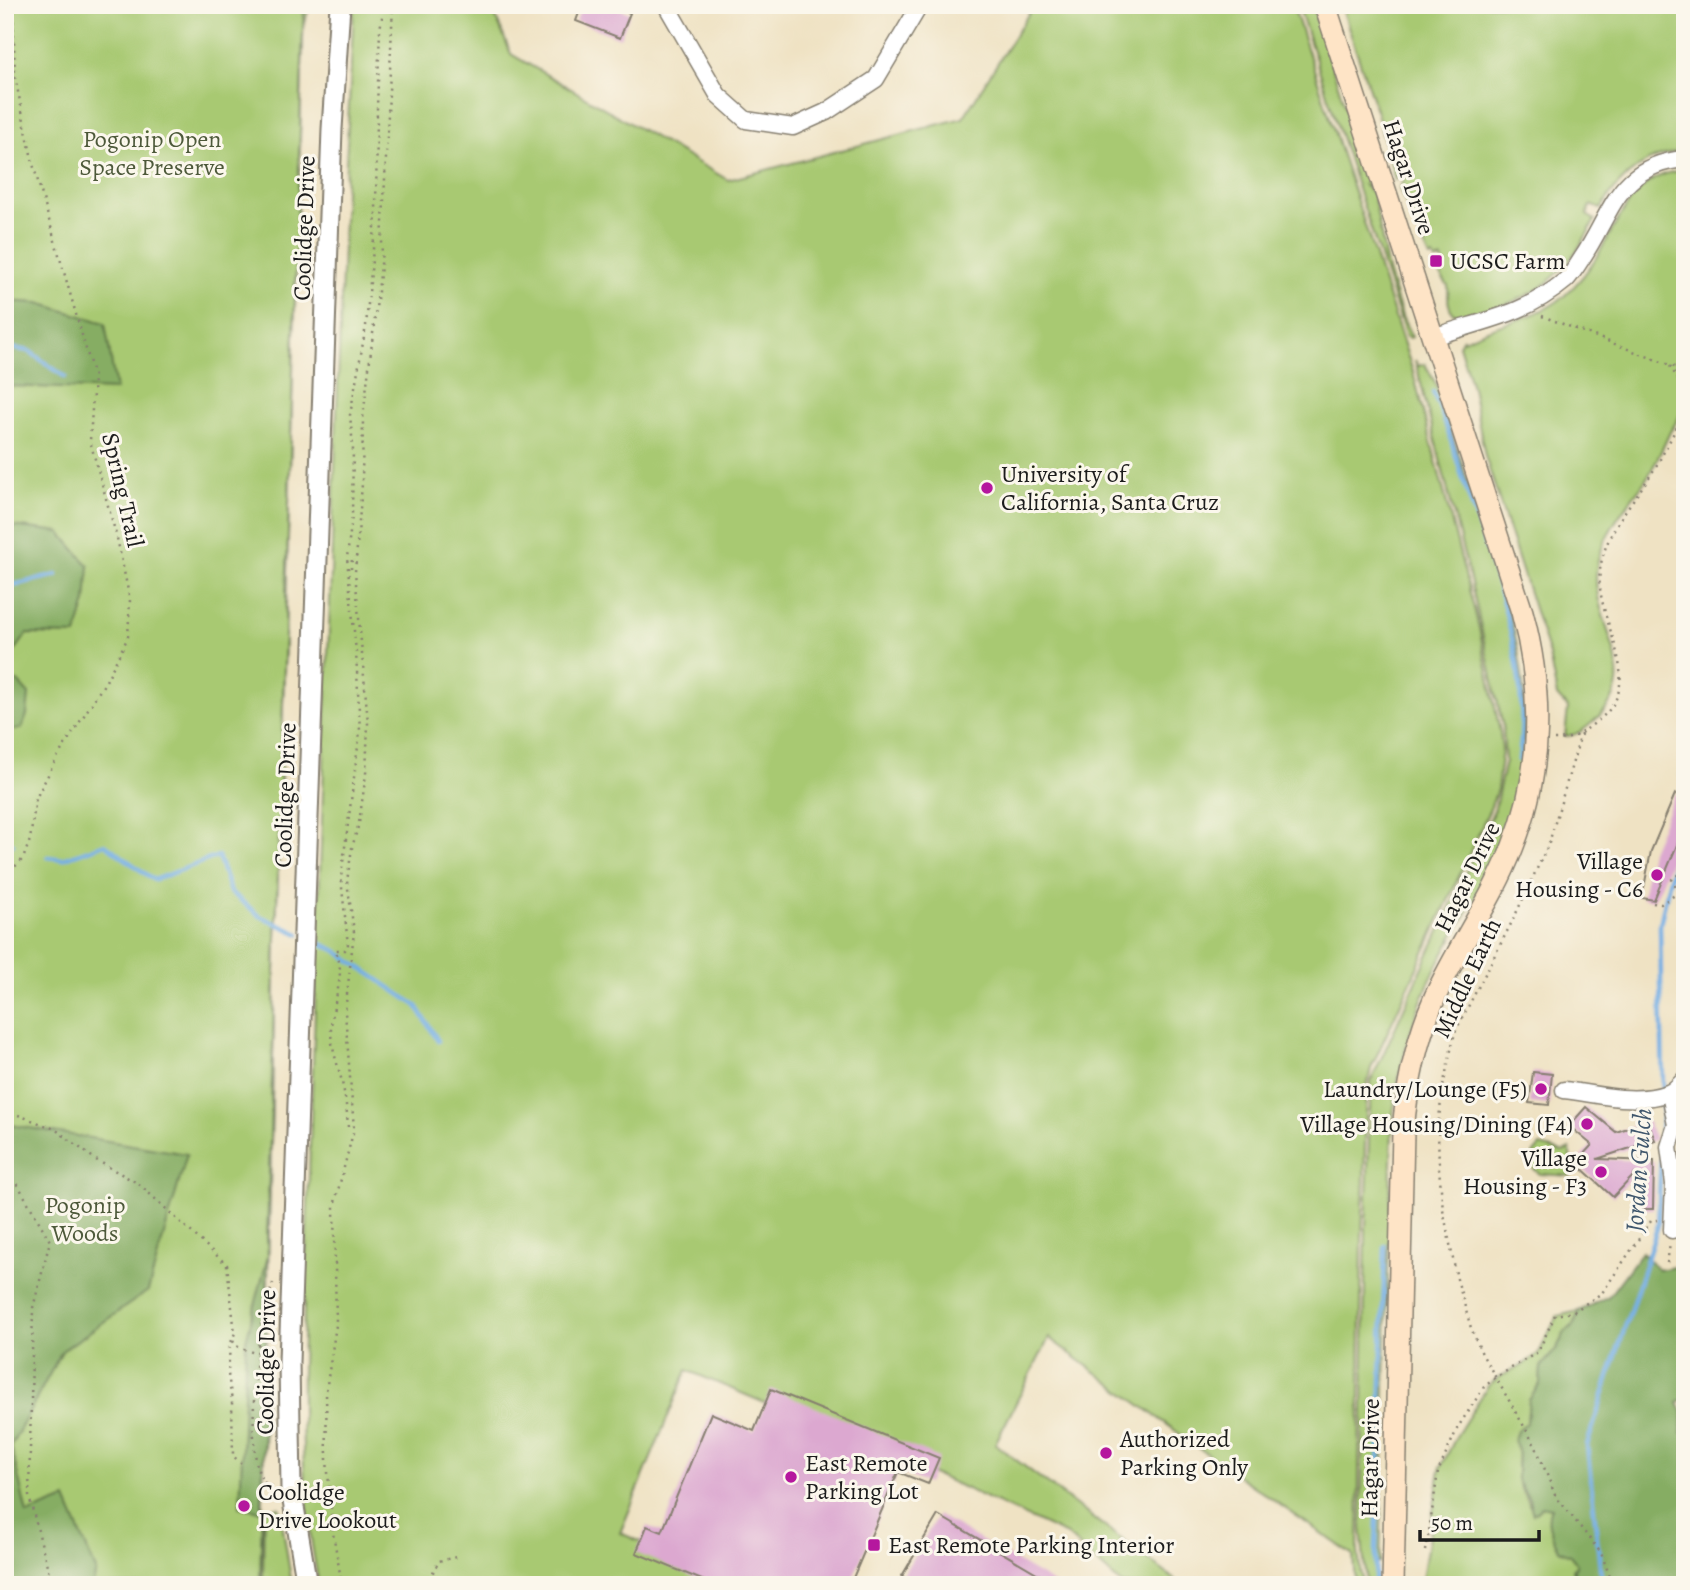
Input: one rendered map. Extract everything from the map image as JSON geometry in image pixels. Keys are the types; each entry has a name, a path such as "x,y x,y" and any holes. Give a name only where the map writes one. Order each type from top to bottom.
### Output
{"main road":[{"name":"Hagar Drive","path":"1325,5 1528,633 1535,674 1537,727 1531,783 1513,848 1435,997 1419,1040 1410,1077 1404,1131 1393,1585"}],"street":[{"name":"Coolidge Drive","path":"307,1585 291,1489 288,1431 289,1349 332,129 340,5"},
{"path":"666,5 718,95 746,120 793,127 826,112 876,79 920,5"},
{"path":"1433,337 1519,311 1548,294 1569,277 1576,267 1616,195 1634,178 1652,167 1685,159"},
{"path":"1564,1090 1620,1100 1670,1093 1685,1079"},
{"path":"1670,1093 1676,1125 1669,1147 1674,1184 1672,1230"}],"path":[{"name":"Spring Trail","path":"5,876 23,859 30,839 36,799 58,756 106,681 128,637 130,600 117,538 90,441 94,377 33,164 15,78 13,5"},
{"path":"348,1127 331,1026 340,964 335,950 345,950 348,945 341,878 359,731 356,652 347,558 352,516 353,446 350,415 366,326 376,216 379,68 384,5"},
{"path":"342,1585 333,1534 327,1460 327,1391 336,1325 334,1206 354,1129 345,1012 354,932 348,881 366,774 368,723 355,572 362,484 363,418 381,266 393,5"},
{"path":"1541,316 1685,371"},
{"path":"1671,366 1685,391"},
{"path":"1566,740 1581,734 1613,706 1622,684 1621,670 1600,595 1601,564 1613,529 1656,467 1685,411"},
{"path":"351,569 352,559 357,556"},
{"name":"Middle Earth","path":"1581,734 1549,843 1455,1032 1442,1091 1438,1129 1443,1209 1457,1279 1471,1328 1495,1378 1536,1447 1555,1495 1601,1553 1613,1585"},
{"path":"1653,903 1661,904 1678,893 1672,879 1685,870"},
{"path":"5,1110 55,1129 96,1160 139,1184 227,1265 235,1333 230,1345 228,1374 232,1402 233,1456 241,1463"},
{"path":"5,1177 18,1185 50,1241 33,1308 29,1496 52,1585"},
{"path":"1426,1551 1438,1472 1458,1427 1484,1387 1538,1352 1555,1315 1573,1312 1602,1293 1651,1221"},
{"path":"276,1275 263,1312 257,1354 255,1456 264,1483 271,1487 291,1489"},
{"path":"233,1341 236,1346 257,1354"},
{"path":"426,1585 439,1561 456,1556"},
{"path":"369,1585 376,1585"}],"green space":[{"name":"Pogonip Open Space Preserve","path":"5,5 310,5 303,28 275,972 261,1585 5,1585"},
{"path":"304,5 275,972 262,1511 240,1507 246,1340 268,1256 267,1238"},
{"name":"University of California, Santa Cruz","path":"354,5 491,5 511,54 728,180 963,118 1034,5 1293,5 1413,372 1479,628 1502,750 1497,789 1491,807 1371,1068 1367,1086 1358,1552 1362,1585 1355,1585 1353,1555 1218,1462 1049,1338 995,1444 1182,1585 1122,1585 1067,1535 947,1480 687,1370 620,1533 744,1585 319,1585 304,1475 302,1365"},
{"path":"1298,5 1312,5 1371,186 1364,185 1373,193 1388,271 1403,319 1412,337 1410,338 1406,337"},
{"path":"1341,5 1685,5 1685,151 1646,162 1617,186 1601,209 1591,205 1587,215 1595,220 1582,243 1569,261 1541,287 1508,304 1462,319 1461,315 1453,313 1449,306 1448,286 1438,272 1439,268 1444,266 1442,259 1435,261 1433,257 1430,258 1399,188 1406,176 1402,173 1395,180 1377,113"},
{"path":"1685,170 1685,404 1651,472 1611,530 1598,561 1596,582 1599,603 1617,664 1617,683 1611,702 1585,728 1574,735 1565,736 1568,708 1557,696 1549,655 1485,456 1472,387 1459,345 1463,338 1465,340 1540,311 1563,297 1588,270 1632,198 1654,179"},
{"path":"5,301 39,303 105,323 116,390 5,386"},
{"path":"1415,360 1418,366 1425,364 1437,386 1509,611 1521,672 1525,732 1518,791 1510,821 1492,866 1427,987 1412,1025 1397,1085 1392,1126 1380,1562 1375,1562 1374,1585 1366,1585 1361,1528 1371,1081 1495,808 1505,761 1503,727 1473,591"},
{"path":"5,525 60,532 89,566 86,602 76,635 27,634 5,665"},
{"path":"5,677 18,682 29,694 27,715 22,728 6,732"},
{"name":"Pogonip Woods","path":"5,1124 187,1154 148,1291 62,1351 11,1446 27,1514 66,1499 96,1570 93,1585 5,1585"},
{"path":"1540,1146 1563,1152 1570,1149 1571,1176 1540,1174 1526,1162"},
{"path":"1642,1252 1658,1270 1685,1265 1685,1397 1678,1403 1683,1412 1682,1433 1685,1433 1685,1585 1568,1585 1576,1576 1573,1570 1577,1564 1570,1555 1559,1550 1552,1535 1548,1519 1551,1508 1542,1506 1533,1514 1529,1499 1517,1480 1518,1450 1514,1440 1517,1431 1527,1423 1529,1400 1540,1384 1541,1367 1557,1348 1565,1332 1574,1325 1579,1311 1609,1296"},
{"path":"1579,1311 1574,1325 1565,1332 1557,1348 1541,1367 1540,1384 1529,1400 1527,1423 1517,1431 1514,1440 1517,1476 1521,1489 1533,1514 1542,1506 1551,1508 1570,1555 1577,1564 1577,1576 1567,1583 1568,1585 1421,1585 1440,1469 1457,1435 1488,1386 1539,1353 1557,1316"},
{"path":"278,1507 292,1585 263,1585 264,1511"}],"building":[{"path":"582,5 611,5 630,13 620,38 576,21"},
{"path":"1675,794 1685,798 1685,826 1654,900 1642,898 1651,851"},
{"name":"Laundry/Lounge (F5)","path":"1533,1072 1552,1074 1549,1105 1529,1103"},
{"path":"1586,1107 1616,1132 1648,1121 1655,1140 1597,1159 1654,1161 1653,1209 1633,1209 1634,1175 1613,1197 1578,1165 1571,1168 1576,1163 1571,1158 1580,1158 1592,1145 1569,1126"},
{"path":"771,1389 939,1458 928,1484 898,1472 850,1585 714,1585 636,1553 647,1526 662,1532 711,1413 754,1431"},
{"path":"938,1515 1057,1585 917,1585 902,1576"}],"waterway":[{"path":"5,347 29,351 65,377"},
{"path":"1433,392 1448,429 1509,625 1520,692 1522,726 1519,760"},
{"path":"5,587 57,575"},
{"name":"Jordan Gulch","path":"1685,768 1681,775 1685,779"},
{"name":"Jordan Gulch","path":"1663,1089 1660,925 1672,868 1685,835"},
{"path":"5,844 13,844"},
{"path":"48,857 63,859 105,844 154,880 218,856 230,892 260,916 299,934"},
{"path":"311,939 335,950 417,1006 438,1041"},
{"name":"Jordan Gulch","path":"1602,1585 1587,1445 1658,1225 1663,1098"},
{"path":"1375,1585 1385,1246"}],"place":[{"name":"UCSC Farm","path":"1436,261"},
{"name":"University of California, Santa Cruz","path":"987,488"},
{"name":"Village Housing - C6","path":"1657,875"},
{"name":"Laundry/Lounge (F5)","path":"1541,1089"},
{"name":"Village Housing/Dining (F4)","path":"1587,1124"},
{"name":"Village Housing - F3","path":"1601,1172"},
{"name":"Authorized Parking Only","path":"1106,1453"},
{"name":"East Remote Parking Lot","path":"791,1477"},
{"name":"Coolidge Drive Lookout","path":"244,1506"},
{"name":"East Remote Parking Interior","path":"874,1545"}]}
